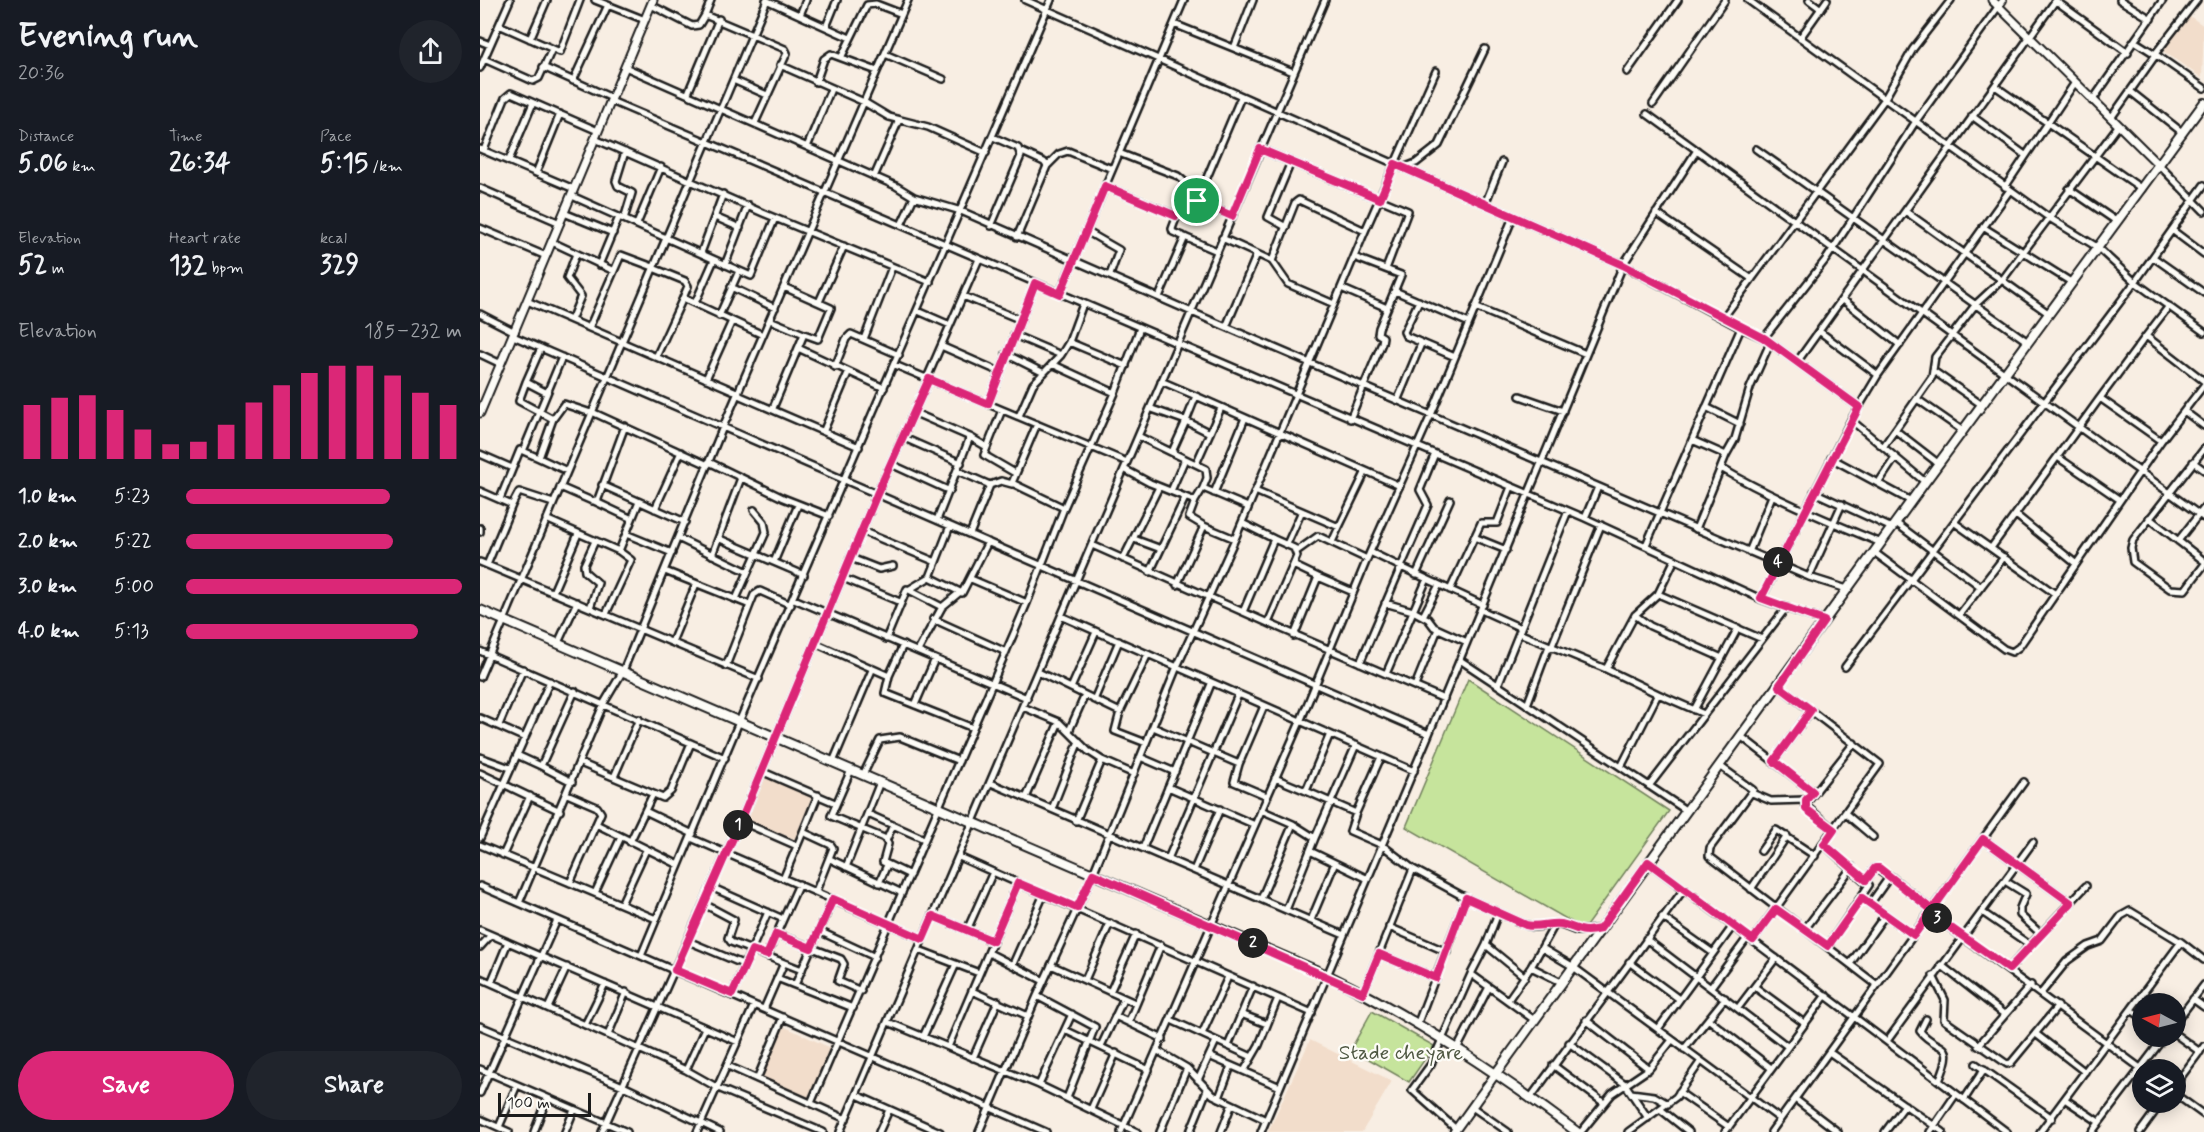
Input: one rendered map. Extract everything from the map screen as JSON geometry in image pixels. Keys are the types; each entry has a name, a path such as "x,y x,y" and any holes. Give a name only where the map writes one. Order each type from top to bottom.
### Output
{"main road":[{"path":"1497,1072 1533,1019 1779,686 2048,313 2160,166 2204,103"},
{"path":"480,610 1327,975 1363,993 1497,1072 1579,1132"}],"street":[{"path":"480,68 510,0"},
{"path":"530,39 547,0"},
{"path":"499,26 561,51 580,0"},
{"path":"595,0 645,20"},
{"path":"480,413 652,3 692,26 699,25 711,0"},
{"path":"480,677 766,0 850,38"},
{"path":"800,15 806,0"},
{"path":"825,27 837,0"},
{"path":"519,903 536,869 604,703 623,671 642,628 723,427 908,0"},
{"path":"1025,0 1623,265 1764,338 1859,407"},
{"path":"641,956 739,722 1052,0"},
{"path":"1060,294 1184,0"},
{"path":"1234,48 1253,0"},
{"path":"840,1132 1127,462 1152,409 1161,381 1325,0"},
{"path":"1627,72 1678,0"},
{"path":"1653,104 1725,0"},
{"path":"1748,0 2048,217 2097,247 2135,282 2204,332"},
{"path":"1809,0 1821,9"},
{"path":"1800,38 1827,0"},
{"path":"1723,318 1884,100 1913,49 1951,0"},
{"path":"1992,0 2001,3 2029,38 2204,212"},
{"path":"1797,362 2056,0 2128,53"},
{"path":"2120,0 2151,19"},
{"path":"2092,101 2136,42 2163,0"},
{"path":"2111,118 2197,0"},
{"path":"1764,338 1820,268 1916,121 2001,3"},
{"path":"842,56 867,5 876,4 902,15"},
{"path":"573,81 608,5"},
{"path":"705,15 785,49 786,56 755,123"},
{"path":"688,93 719,20"},
{"path":"1174,24 1293,72"},
{"path":"480,41 490,45"},
{"path":"2136,42 2204,88"},
{"path":"484,59 530,81 539,78 552,49"},
{"path":"1404,168 1416,163 1439,145 1485,49"},
{"path":"816,82 824,59 831,54 842,56 877,71"},
{"path":"885,54 943,79"},
{"path":"780,65 899,120 928,127 986,153"},
{"path":"625,66 914,197 961,211 991,226 1110,275 1777,564 1847,589"},
{"path":"543,67 707,142 1295,394 1434,456 1585,518 1761,598 1824,621"},
{"path":"980,1132 1028,1016 1093,874 1176,669 1242,523 1278,433 1436,71"},
{"path":"733,80 767,95"},
{"path":"1761,598 1831,458 1878,375 1983,227 2008,188 2025,155 2074,84"},
{"path":"1995,86 2142,189"},
{"path":"807,147 831,89"},
{"path":"2130,91 2183,133"},
{"path":"775,218 751,276 622,218 536,172 482,150 507,95 511,93 560,114 625,152 775,218 930,282"},
{"path":"1197,201 1241,97"},
{"path":"509,160 533,103"},
{"path":"536,172 560,114"},
{"path":"1647,114 1833,246 1952,336 2006,372 2202,516"},
{"path":"1972,116 2025,155"},
{"path":"874,177 899,120"},
{"path":"1883,447 1935,372 1935,357 1976,304 2003,279 2118,126"},
{"path":"993,137 1018,147 1020,151 1044,162 1047,166"},
{"path":"1260,149 1408,211 1386,269"},
{"path":"1756,149 1817,190 2028,342"},
{"path":"1261,1132 1444,699 1623,265 1696,150"},
{"path":"991,226 1021,160 1020,151"},
{"path":"1017,237 1047,166 1059,154 1068,151 1112,169"},
{"path":"599,265 632,193 618,186 616,181 625,152"},
{"path":"1119,153 1178,176 1187,184 1197,201"},
{"path":"1286,227 1268,217 1291,162"},
{"path":"1485,204 1502,162"},
{"path":"637,224 661,167"},
{"path":"1845,667 2135,282 2204,185"},
{"path":"1105,186 1176,216"},
{"path":"480,188 560,223"},
{"path":"2069,189 2116,221"},
{"path":"701,253 723,194"},
{"path":"901,225 914,197"},
{"path":"1272,261 1295,203 1300,200 1365,231"},
{"path":"1217,251 1172,231 1176,216 1189,202 1197,201 1232,216"},
{"path":"726,266 748,206"},
{"path":"1905,211 1966,252 2048,313"},
{"path":"564,213 613,233"},
{"path":"1656,213 1752,279"},
{"path":"715,217 740,228"},
{"path":"1123,1129 1158,1051 1194,961 1212,925 1300,722 1328,649 1417,448 1514,217"},
{"path":"1983,227 2071,282"},
{"path":"481,230 546,256"},
{"path":"2172,230 2204,254"},
{"path":"1086,231 1119,250 1110,275"},
{"path":"1159,297 1185,237"},
{"path":"1222,238 1272,261 1288,284 1334,304"},
{"path":"552,242 614,271"},
{"path":"819,302 844,246"},
{"path":"571,320 581,296 567,278 576,254"},
{"path":"1226,327 1257,254"},
{"path":"589,328 623,255 653,267 685,281 688,286 656,357"},
{"path":"2153,256 2204,293"},
{"path":"1350,419 1382,343 1383,337 1378,334 1401,275 1354,257"},
{"path":"602,1132 727,852 877,494 915,413 979,259"},
{"path":"696,303 714,260"},
{"path":"864,339 892,267"},
{"path":"719,316 740,272"},
{"path":"988,404 1035,283"},
{"path":"731,287 775,308"},
{"path":"770,320 814,340 819,338 831,310 829,306 784,287"},
{"path":"1341,288 1387,309"},
{"path":"1395,291 1469,323"},
{"path":"963,296 1021,320"},
{"path":"683,297 763,336"},
{"path":"1842,299 1900,345"},
{"path":"527,301 859,447"},
{"path":"1419,301 1404,332 1406,336 1455,357"},
{"path":"1018,416 1033,384 1061,355 1069,342 1083,304"},
{"path":"1991,548 2169,306"},
{"path":"1475,307 1586,354"},
{"path":"918,311 950,325"},
{"path":"480,314 541,348 1429,734"},
{"path":"706,379 732,321"},
{"path":"811,1103 1027,603 1064,508 1115,393 1140,328"},
{"path":"1646,545 1741,328"},
{"path":"1819,332 1878,375"},
{"path":"773,408 804,334"},
{"path":"836,367 849,335 864,339 899,355"},
{"path":"1014,335 1061,355"},
{"path":"1874,552 2004,649 2012,652 2019,648 2054,593 2204,383 2146,336"},
{"path":"1069,342 1126,366"},
{"path":"1696,529 1740,424 1750,388 1770,343"},
{"path":"1398,399 1421,344"},
{"path":"941,346 1000,372"},
{"path":"541,348 519,401 553,419"},
{"path":"798,348 884,388"},
{"path":"480,354 501,364"},
{"path":"1006,354 1044,373"},
{"path":"523,451 562,357"},
{"path":"1052,364 1115,393"},
{"path":"895,365 1127,462"},
{"path":"1935,372 1982,405"},
{"path":"824,430 848,373"},
{"path":"1161,381 1400,486"},
{"path":"526,382 547,393"},
{"path":"1172,452 1196,396"},
{"path":"1520,396 1563,411"},
{"path":"2100,398 2162,441"},
{"path":"1917,399 1963,431"},
{"path":"538,458 553,419 564,404 592,412 798,505 830,516"},
{"path":"1706,407 1740,424"},
{"path":"1196,464 1221,408"},
{"path":"1152,409 1186,421 1210,433"},
{"path":"1002,410 985,457 1015,473"},
{"path":"2184,411 2204,426"},
{"path":"915,413 987,447"},
{"path":"1214,493 1245,418"},
{"path":"1851,420 1925,482"},
{"path":"1012,484 1037,424"},
{"path":"592,501 598,499 625,426"},
{"path":"1895,430 1939,464"},
{"path":"937,520 970,437"},
{"path":"1140,437 1206,469 1208,473 1203,488 1189,517 1235,539"},
{"path":"902,438 961,463"},
{"path":"1692,440 1726,455"},
{"path":"2149,518 2204,563 2185,590 2180,592 2170,589 2133,562 2131,548 2133,540 2149,518 2204,449"},
{"path":"500,499 520,450 567,471"},
{"path":"655,509 681,452"},
{"path":"480,454 512,468"},
{"path":"1360,663 1428,505 1420,490 1434,456"},
{"path":"1831,458 1911,501"},
{"path":"1879,482 1895,458"},
{"path":"2059,458 2120,500"},
{"path":"1171,491 1185,459"},
{"path":"2193,462 2204,470"},
{"path":"891,464 950,491"},
{"path":"1721,468 1804,512 1881,543"},
{"path":"1124,469 1159,487 1195,501"},
{"path":"957,471 990,485 1001,481 1012,484 1064,508"},
{"path":"1332,542 1366,471"},
{"path":"712,555 720,539 741,478"},
{"path":"602,485 685,522"},
{"path":"970,534 990,485"},
{"path":"560,487 632,519"},
{"path":"1123,559 1159,487"},
{"path":"1450,590 1482,522 1497,524 1511,487"},
{"path":"1585,518 1598,487"},
{"path":"1203,488 1248,507"},
{"path":"480,491 512,505"},
{"path":"1255,491 1339,527"},
{"path":"487,565 519,492 553,503"},
{"path":"1814,492 1894,526 1933,551 1981,587"},
{"path":"1749,552 1772,496"},
{"path":"1150,572 1185,498"},
{"path":"1416,575 1450,500"},
{"path":"619,551 639,502"},
{"path":"1809,577 1842,504"},
{"path":"774,562 798,505"},
{"path":"2178,541 2202,516 2204,508"},
{"path":"736,599 766,528 754,510"},
{"path":"1498,686 1568,511"},
{"path":"1287,544 1302,512"},
{"path":"2016,515 2076,562"},
{"path":"546,519 619,551 631,560 606,614"},
{"path":"1242,523 1297,551"},
{"path":"1955,523 1975,540 1991,548 2054,593"},
{"path":"1527,705 1601,525"},
{"path":"886,639 906,590 930,577 950,526"},
{"path":"1177,585 1204,526"},
{"path":"862,531 936,562"},
{"path":"553,592 578,534"},
{"path":"626,534 672,553"},
{"path":"1268,623 1297,551 1318,536 1366,560"},
{"path":"1474,537 1506,550"},
{"path":"678,538 748,572"},
{"path":"720,539 804,574"},
{"path":"1134,539 1161,549"},
{"path":"1243,612 1274,539"},
{"path":"590,608 598,583 585,572 584,565 595,541"},
{"path":"918,651 933,619 942,607 963,592 988,542"},
{"path":"1092,545 1177,585 1444,699"},
{"path":"1370,552 1450,590 1550,647 1704,714"},
{"path":"1959,615 2004,557"},
{"path":"851,558 879,568 893,566"},
{"path":"1605,669 1635,615 1659,594 1675,559"},
{"path":"480,562 759,679"},
{"path":"1293,565 1353,592"},
{"path":"664,571 750,605"},
{"path":"930,577 959,593"},
{"path":"1294,636 1318,577"},
{"path":"843,578 900,602"},
{"path":"970,579 1027,603"},
{"path":"1386,674 1427,579"},
{"path":"672,642 696,584"},
{"path":"1423,616 1439,585"},
{"path":"910,589 942,607"},
{"path":"726,666 754,595 760,591 791,605"},
{"path":"1659,594 1762,639"},
{"path":"794,598 1027,698"},
{"path":"558,643 577,602"},
{"path":"1385,603 1413,611 1438,629 1467,642"},
{"path":"1649,786 1786,608"},
{"path":"1635,615 1650,626 1722,658"},
{"path":"1061,616 1148,654 1176,669 1413,771"},
{"path":"933,619 1006,652"},
{"path":"1694,710 1738,628"},
{"path":"1415,686 1438,629"},
{"path":"1071,688 1096,632"},
{"path":"1094,700 1119,641"},
{"path":"815,643 889,676"},
{"path":"903,645 889,676 885,693 973,728"},
{"path":"480,651 604,703 725,758"},
{"path":"1146,743 1115,731 1120,712 1148,654"},
{"path":"915,705 935,659"},
{"path":"1460,660 1687,811"},
{"path":"499,725 523,669"},
{"path":"832,762 872,670"},
{"path":"1038,672 1120,712"},
{"path":"480,838 550,681"},
{"path":"1143,848 1211,684"},
{"path":"1711,987 1776,909 1880,765 1779,686"},
{"path":"541,766 575,691"},
{"path":"1621,767 1658,694"},
{"path":"1069,731 1085,695"},
{"path":"1168,859 1238,695"},
{"path":"1264,705 1239,764 1234,782 1267,796"},
{"path":"1023,706 1059,722 1102,760 1134,774"},
{"path":"1774,761 1811,710"},
{"path":"480,718 525,738"},
{"path":"614,777 639,719"},
{"path":"1026,798 1059,722"},
{"path":"1152,727 1239,764"},
{"path":"1306,791 1330,734"},
{"path":"1742,736 1813,792"},
{"path":"863,775 880,740 890,737 900,737 959,761"},
{"path":"1052,809 1079,741"},
{"path":"1834,830 1806,809 1806,800 1854,743"},
{"path":"580,763 653,794 667,796 691,744"},
{"path":"1286,910 1356,745"},
{"path":"517,755 572,782"},
{"path":"480,757 510,768"},
{"path":"1140,757 1174,772"},
{"path":"1381,757 1350,831 1382,845 1413,869 1498,914 1535,927 1555,924 1577,931 1600,929"},
{"path":"1076,821 1102,760"},
{"path":"1720,766 1751,788 1752,793 1771,801 1806,800"},
{"path":"851,770 831,816 886,841"},
{"path":"761,771 835,803"},
{"path":"480,773 560,811"},
{"path":"1275,778 1356,813"},
{"path":"846,867 880,782"},
{"path":"1775,1131 1780,1119 2024,782"},
{"path":"991,783 1344,934"},
{"path":"1168,787 1255,825"},
{"path":"1752,793 1708,852 1709,856 1877,985"},
{"path":"567,794 600,809 596,824 570,883"},
{"path":"630,842 653,794"},
{"path":"784,877 818,795"},
{"path":"503,855 530,796"},
{"path":"1194,870 1220,809"},
{"path":"1262,810 1293,824 1315,838"},
{"path":"645,811 692,836 923,939"},
{"path":"868,814 924,839"},
{"path":"1846,814 1873,837"},
{"path":"740,821 797,846"},
{"path":"596,824 679,865"},
{"path":"1261,899 1293,824"},
{"path":"892,825 886,841 888,848 883,858 887,865 910,875"},
{"path":"1761,851 1776,830 1815,856"},
{"path":"803,832 831,845 830,859 816,891"},
{"path":"1751,889 1787,836"},
{"path":"595,893 621,837"},
{"path":"1983,839 2071,903"},
{"path":"1887,1041 2032,842"},
{"path":"1824,844 1852,867 1869,885 1828,946"},
{"path":"480,845 656,919"},
{"path":"621,904 646,850"},
{"path":"1310,852 1368,879"},
{"path":"959,857 1312,1012"},
{"path":"830,859 902,893"},
{"path":"1311,921 1335,862"},
{"path":"1648,862 2007,1132"},
{"path":"879,883 887,865"},
{"path":"1805,929 1852,867"},
{"path":"1866,880 1875,868 1888,877 1892,876 1963,937 2042,992 2132,1061"},
{"path":"1363,993 1413,869"},
{"path":"967,930 993,872"},
{"path":"1870,904 1888,877"},
{"path":"2005,881 2026,894 2020,908 2020,915 2041,934"},
{"path":"948,1047 1018,883"},
{"path":"767,955 799,884"},
{"path":"480,886 1046,1132"},
{"path":"2009,969 2086,886"},
{"path":"711,887 783,919"},
{"path":"1531,1097 1684,889"},
{"path":"1013,964 1044,894"},
{"path":"1416,1025 1447,952 1466,898"},
{"path":"1862,898 1914,935"},
{"path":"795,985 833,899"},
{"path":"704,904 732,918 734,922 729,941 802,970"},
{"path":"2042,992 2067,961 2088,946 2102,941 2110,934 2121,916 2130,911 2181,942 2204,960"},
{"path":"732,994 768,912"},
{"path":"1982,912 2030,945"},
{"path":"1497,1072 1455,1130 1412,1090 1431,1064 1498,914"},
{"path":"1851,964 1885,915"},
{"path":"933,916 993,941"},
{"path":"1662,917 1713,953"},
{"path":"480,1093 503,1035 557,920"},
{"path":"1085,980 1110,923"},
{"path":"1508,1000 1531,967 1555,924"},
{"path":"1658,1029 1733,926"},
{"path":"1389,927 1447,952"},
{"path":"480,930 738,1042"},
{"path":"819,931 875,957"},
{"path":"776,934 843,960 838,981 861,991"},
{"path":"1110,992 1136,934"},
{"path":"480,947 491,935"},
{"path":"1646,939 1787,1046"},
{"path":"688,941 745,965"},
{"path":"491,983 508,942"},
{"path":"2144,993 2181,942"},
{"path":"1130,1021 1161,945"},
{"path":"1486,945 1525,976"},
{"path":"1542,948 1572,966 1780,1119"},
{"path":"919,950 979,974"},
{"path":"989,953 1044,981"},
{"path":"1379,954 1436,978"},
{"path":"1738,1008 1776,958"},
{"path":"1629,962 1679,999"},
{"path":"764,1009 784,963"},
{"path":"923,1036 956,964"},
{"path":"1051,965 1136,1002"},
{"path":"1941,965 2005,1015"},
{"path":"548,1008 567,967"},
{"path":"1531,967 1561,982"},
{"path":"1471,974 1533,1019"},
{"path":"1933,976 1945,1000 1944,1020 1978,1046 2007,1064 2011,1063 2058,1006"},
{"path":"1202,1034 1228,977"},
{"path":"480,978 686,1070 718,1088 823,1132"},
{"path":"777,978 853,1008"},
{"path":"585,1025 605,984"},
{"path":"1978,1046 2031,985"},
{"path":"2186,1008 2204,985"},
{"path":"1228,1046 1253,987"},
{"path":"1458,1049 1489,987"},
{"path":"1755,987 1804,1023"},
{"path":"972,991 1028,1016"},
{"path":"608,1035 626,992"},
{"path":"1679,1092 1727,1129 1826,995"},
{"path":"1037,996 1094,1024 1095,1031 1066,1098"},
{"path":"1101,1046 1124,998"},
{"path":"1244,1071 1278,998"},
{"path":"1684,1049 1725,998"},
{"path":"2193,999 2204,1007"},
{"path":"973,1058 998,1001"},
{"path":"697,1132 754,1005"},
{"path":"2040,1132 2132,1010"},
{"path":"1039,1085 1072,1014"},
{"path":"1241,1014 1267,1024"},
{"path":"1115,1016 1130,1021 1163,1039"},
{"path":"757,1079 783,1017"},
{"path":"1708,1019 1771,1068"},
{"path":"1926,1019 1920,1031 1940,1044 1946,1052 1948,1062 1939,1081"},
{"path":"1171,1020 1252,1057"},
{"path":"1586,1020 1649,1069"},
{"path":"888,1022 1039,1085 1091,1109 1123,1129 1137,1132"},
{"path":"480,1026 623,1086 720,1132"},
{"path":"686,1070 705,1028"},
{"path":"1065,1030 1149,1070"},
{"path":"2036,1034 2085,1072"},
{"path":"1579,1132 1604,1103 1625,1084 1649,1069 1672,1040"},
{"path":"2186,1040 2202,1049 2186,1070"},
{"path":"1198,1080 1216,1041"},
{"path":"1569,1043 1625,1084 1648,1118"},
{"path":"1158,1051 1187,1068 1207,1090 1219,1098 1266,1120"},
{"path":"1828,1052 1943,1132"},
{"path":"1091,1109 1116,1053"},
{"path":"1209,1056 1280,1087"},
{"path":"1628,1132 1668,1104 1701,1060"},
{"path":"1976,1064 2052,1118"},
{"path":"1553,1065 1604,1103"},
{"path":"728,1066 846,1119"},
{"path":"1219,1098 1232,1066"},
{"path":"1160,1132 1187,1068"},
{"path":"480,1069 627,1132"},
{"path":"1964,1100 1984,1069"},
{"path":"2092,1132 2132,1081"},
{"path":"499,1127 517,1085"},
{"path":"1190,1132 1207,1090"},
{"path":"1631,1093 1654,1096 1668,1104"},
{"path":"1930,1132 1956,1094"},
{"path":"857,1095 940,1132"},
{"path":"534,1132 547,1098"},
{"path":"1795,1099 1838,1132"},
{"path":"2066,1100 2099,1122"},
{"path":"2186,1102 2204,1115"},
{"path":"1221,1132 1232,1104"},
{"path":"1885,1132 1905,1105"},
{"path":"1472,1107 1500,1130 1508,1132"},
{"path":"1660,1109 1689,1132"},
{"path":"565,1132 574,1110"},
{"path":"879,1132 889,1110"},
{"path":"2140,1132 2154,1113"},
{"path":"480,1119 509,1132"},
{"path":"1023,1132 1026,1124"},
{"path":"920,1132 923,1125"},
{"path":"1635,1127 1642,1132"}],"shaded area":[{"path":"2188,15 2204,26 2202,78 2163,51"},
{"path":"763,774 813,794 795,839 745,819"},
{"path":"783,1026 833,1049 810,1099 761,1077"},
{"path":"1310,1040 1392,1081 1362,1132 1268,1132"}],"green space":[{"path":"1468,679 1669,811 1584,929 1406,827"},
{"name":"Stade cheyare","path":"1372,1011 1434,1046 1409,1082 1351,1049"}],"route":[{"path":"1260,149 1380,199 1395,164 1623,265 1764,338 1859,407 1761,598 1824,621 1779,686 1811,710 1774,761 1813,792 1806,800 1806,809 1834,830 1824,844 1866,880 1875,868 1879,868 1888,877 1892,876 1932,910 1983,839 2071,903 2009,969 1930,913 1914,935 1862,898 1828,946 1776,909 1753,940 1648,862 1600,929 1574,930 1559,924 1546,927 1526,925 1466,898 1436,978 1379,954 1363,993 1327,975 1093,874 1077,908 1018,883 993,941 933,916 923,939 833,899 811,948 776,934 767,955 752,950 732,994 675,970 745,811 877,494 929,379 988,404 1035,283 1060,294 1105,186 1176,216 1189,202 1197,201 1232,216 1260,149"}]}
